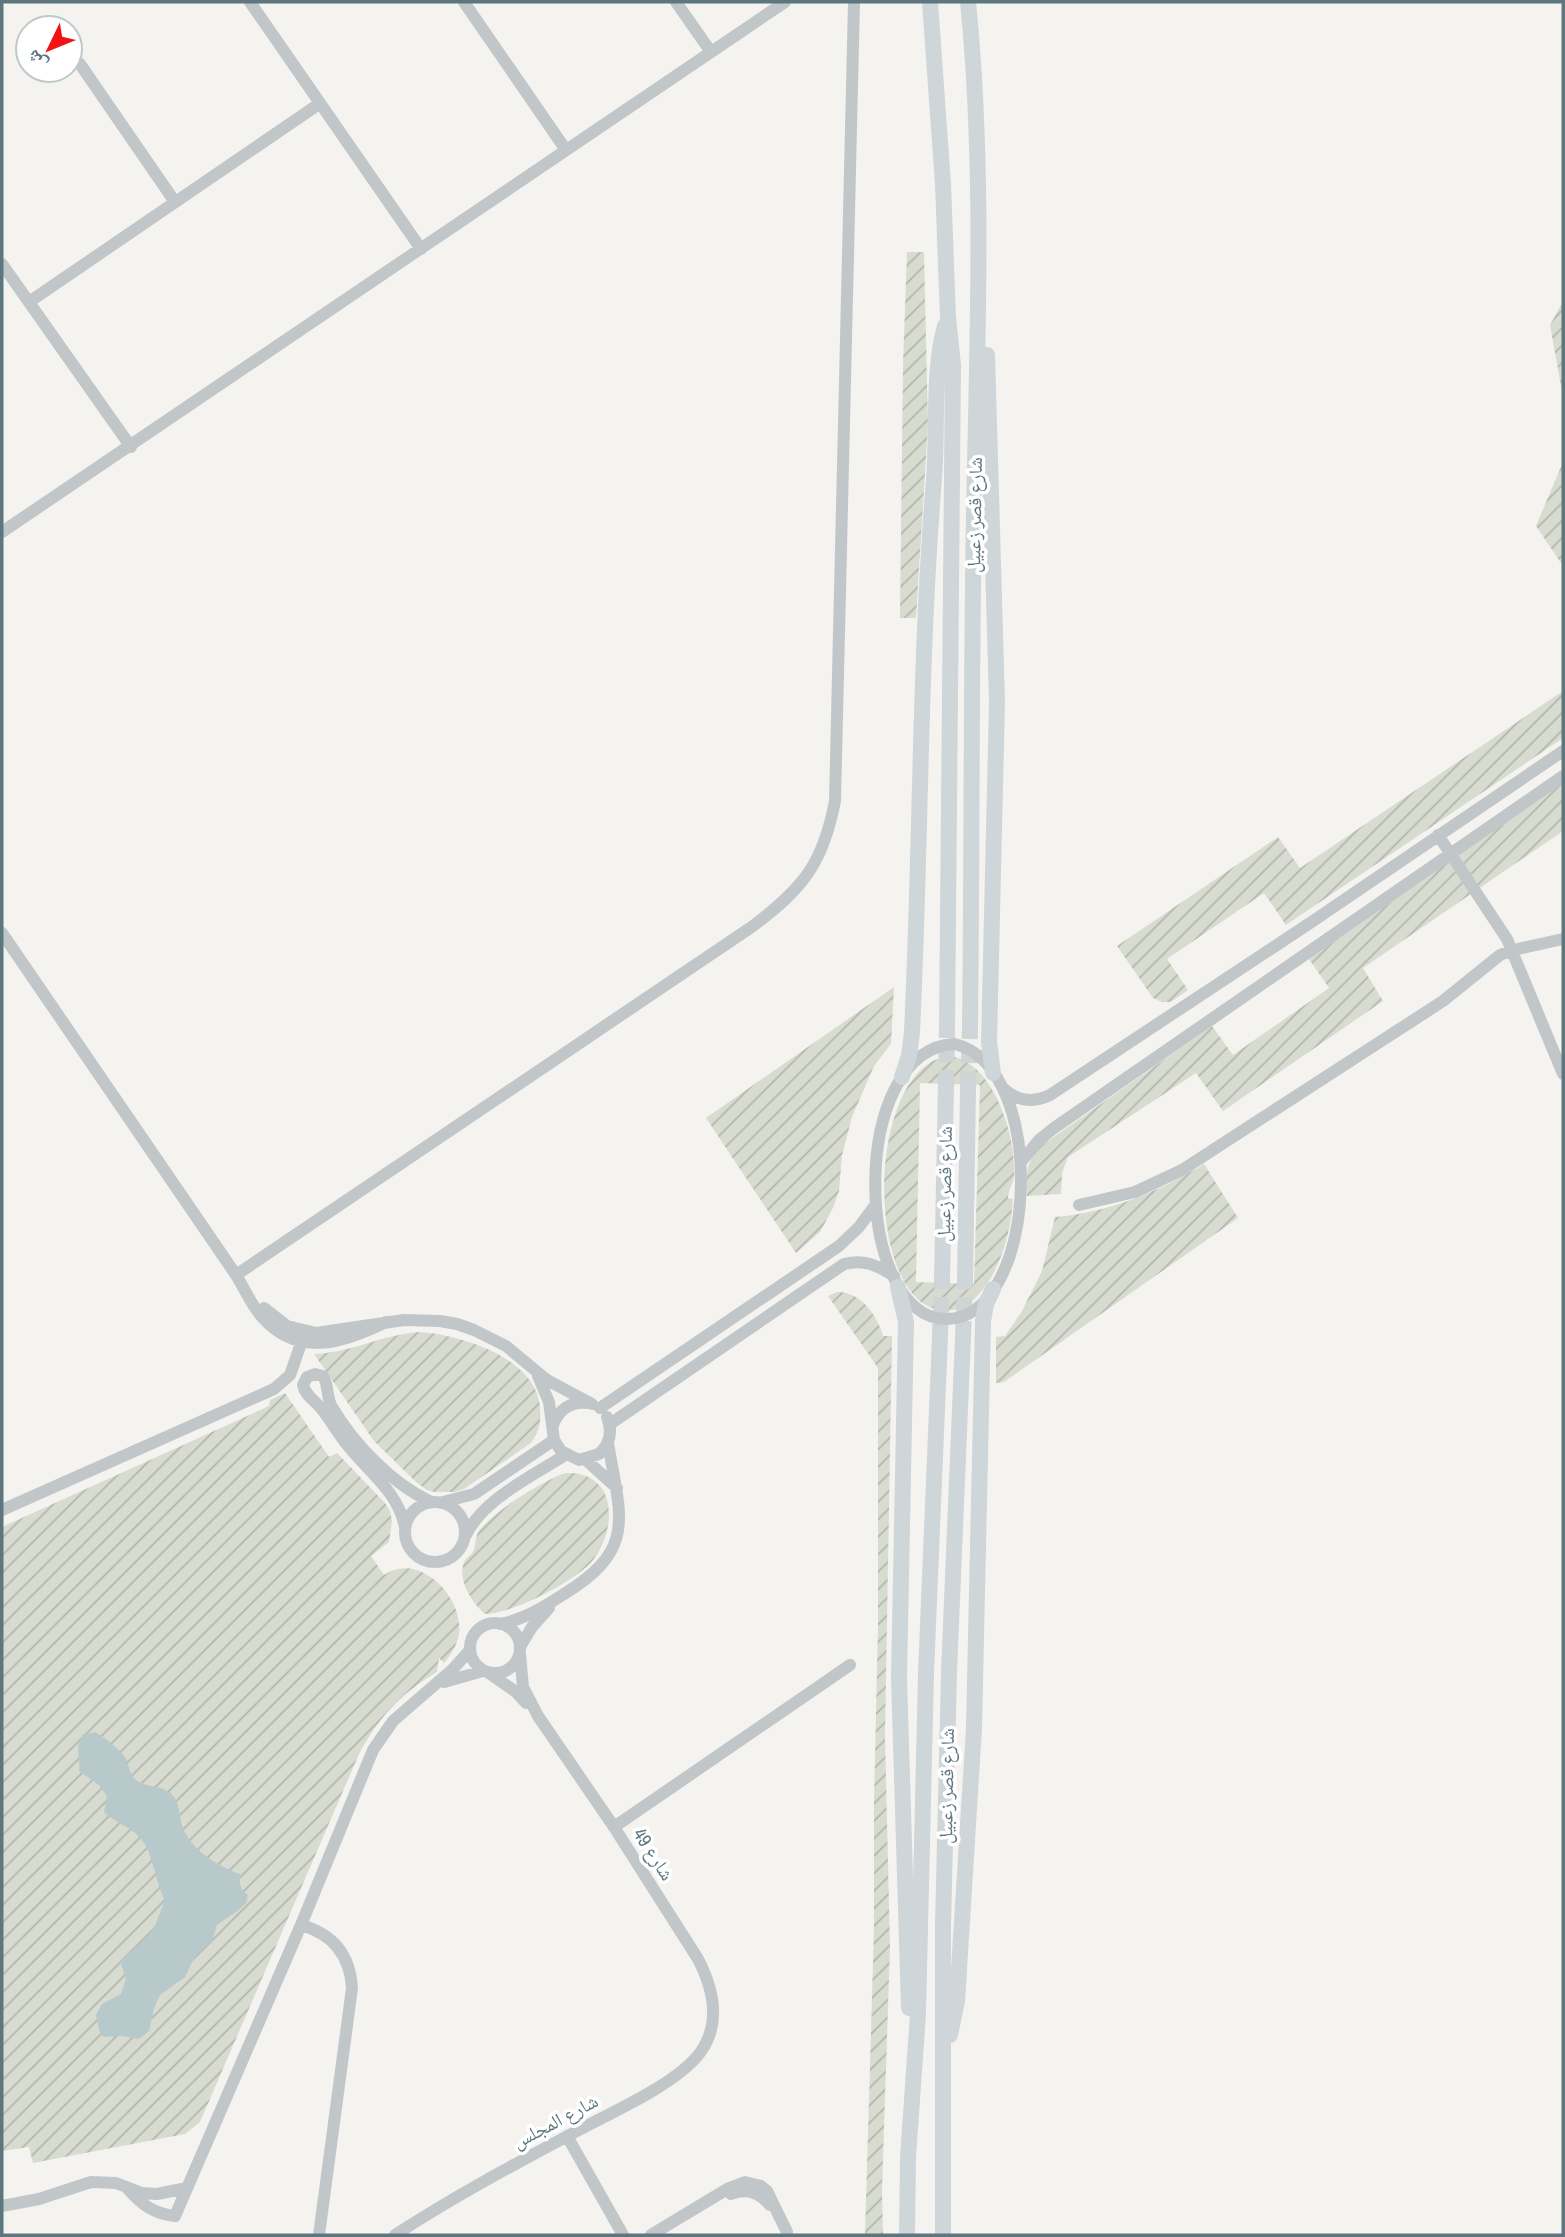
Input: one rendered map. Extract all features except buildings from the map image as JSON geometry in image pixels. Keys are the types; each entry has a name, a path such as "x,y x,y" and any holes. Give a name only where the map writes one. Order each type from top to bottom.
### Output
{"main road":[{"name":"شارع قصر زعبيل","path":"930,2 953,378 947,1028"},
{"name":"شارع قصر زعبيل","path":"968,2 978,172 971,686 970,1028"},
{"path":"978,312 985,338 988,366 997,702 989,1042 992,1072"},
{"path":"902,1077 911,1045 913,1021 926,578 939,353 948,317"},
{"name":"شارع قصر زعبيل","path":"942,1281 946,1086"},
{"name":"شارع قصر زعبيل","path":"965,1282 968,1087"},
{"path":"896,1282 906,1322 899,1678 909,2019 915,2051"},
{"path":"944,2058 955,2016 960,1953 974,1728 983,1321 986,1304 993,1289"},
{"name":"شارع قصر زعبيل","path":"907,2235 908,2157 919,1978 926,1673 940,1337"},
{"name":"شارع قصر زعبيل","path":"943,2235 943,1926 949,1672 963,1337"}],"street":[{"path":"250,2 421,249"},
{"path":"464,2 566,150"},
{"path":"676,2 711,52"},
{"path":"2,533 785,2"},
{"path":"236,1275 753,926 784,902 804,881 819,857 829,830 835,801 853,2"},
{"path":"84,70 175,202"},
{"path":"29,302 319,104"},
{"path":"2,264 131,447"},
{"path":"896,1282 883,1248 876,1204 880,1131 889,1102 902,1077 924,1054 943,1045 954,1044 975,1052 1014,1097 1032,1101 1050,1095 1563,751"},
{"path":"1021,1162 1039,1140 1054,1128 1563,776"},
{"path":"1438,835 1502,929 1513,950 1563,1074"},
{"path":"2,933 236,1275 252,1304 270,1326 303,1337 386,1322 422,1319 457,1324 483,1334 506,1346 562,1389 596,1406 610,1424 608,1443 618,1488 620,1520 612,1550 593,1575 521,1619 487,1625 476,1632 470,1650 453,1669 393,1721 373,1750 301,1925 175,2216 152,2211 128,2189"},
{"path":"1079,1205 1135,1192 1182,1170 1443,1001 1495,960 1513,950 1563,939"},
{"path":"610,1424 844,1264 873,1264 896,1282 914,1305 930,1316 948,1319 975,1309 993,1289 1002,1272 1014,1239 1020,1209 1021,1162 1017,1129 992,1072"},
{"path":"553,1425 555,1418 565,1407 578,1402 596,1406 839,1247 859,1227 876,1204"},
{"path":"2,1510 274,1389 290,1375 303,1337"},
{"path":"534,1370 549,1402 554,1440 565,1455 586,1460 618,1488"},
{"path":"466,1536 463,1518 458,1511 399,1483 363,1447 333,1409 323,1376 315,1374 307,1377 303,1385 306,1394 319,1406 350,1449 391,1494 402,1513 405,1538 409,1547 415,1555 431,1562 447,1560 454,1556 460,1551 471,1525 485,1508 565,1455"},
{"path":"405,1527 414,1510 474,1494 554,1440"},
{"path":"586,1460 599,1454 608,1443"},
{"path":"434,1686 458,1676 509,1669 531,1627 559,1597"},
{"path":"500,1624 512,1630 520,1650"},
{"path":"470,1650 474,1662 486,1672"},
{"name":"شارع 49","path":"520,1650 523,1687 538,1716 698,1959 708,1979 713,2000 713,2022"},
{"path":"614,1828 850,1665"},
{"name":"شارع 49","path":"486,1672 516,1692 538,1716"},
{"path":"301,1925 314,1929 337,1946 346,1957 352,1988 319,2235"},
{"name":"شارع المجلس","path":"396,2235 445,2203 665,2082 685,2068 703,2049 713,2022"},
{"path":"567,2136 623,2235"},
{"path":"2,2206 39,2199 91,2182 104,2181 157,2194 187,2188"},
{"path":"651,2235 736,2184 753,2183 767,2191 788,2234"}],"shaded area":[{"path":"907,252 924,252 928,425 916,618 900,618"},
{"path":"1563,301 1563,397 1550,325"},
{"path":"1563,462 1563,566 1536,526"},
{"path":"1563,691 1563,738 1286,925 1264,893 1167,959 1188,990 1171,1002 1153,998 1117,946 1278,837 1300,868"},
{"path":"1563,781 1563,831 1363,968 1383,1001 1223,1111 1196,1073 1068,1157 1062,1173 1061,1194 1027,1196 1027,1171 1038,1148 1212,1026 1233,1055 1329,988 1309,959"},
{"path":"894,987 891,1044 874,1066 852,1117 842,1155 839,1191 834,1206 820,1232 796,1253 706,1118"},
{"path":"949,1056 965,1061 979,1072 1000,1104 1007,1123 1014,1161 1014,1177 1008,1198 1013,1199 1012,1212 1002,1254 990,1280 981,1291 972,1301 953,1310 932,1308 910,1290 894,1259 886,1219 885,1176 890,1133 903,1096 922,1068","holes":["920,1083 980,1085 974,1284 916,1282"]},
{"path":"1204,1164 1238,1218 1004,1382 996,1383 996,1337 1005,1336 1022,1311 1042,1271 1055,1217 1095,1211 1133,1199"},
{"path":"837,1292 860,1300 872,1313 883,1336 892,1336 885,1736 890,1947 883,2235 865,2235 874,1928 878,1368 828,1296"},
{"path":"420,1332 474,1344 511,1362 525,1375 535,1390 540,1407 539,1426 531,1443 464,1489 455,1492 427,1490 374,1441 314,1354"},
{"path":"285,1393 329,1457 337,1453 390,1511 392,1521 389,1542 371,1556 384,1575 397,1569 411,1569 424,1573 436,1582 447,1593 459,1620 457,1642 444,1663 439,1658 437,1672 392,1707 359,1754 200,2122 185,2134 33,2163 29,2147 2,2151 2,1527 269,1406 270,1400"},
{"path":"566,1473 583,1475 595,1481 604,1491 609,1518 601,1547 585,1568 543,1595 511,1609 485,1614 470,1596 462,1574 465,1560 473,1552 479,1531 495,1515 519,1498"},
{"path":"95,1732 121,1753 136,1780 161,1788 174,1797 183,1828 193,1844 215,1862 240,1874 241,1886 248,1895 246,1903 240,1909 217,1925 212,1941 195,1956 185,1977 160,1995 149,2031 139,2039 104,2037 100,2033 96,2015 102,2004 121,1994 126,1979 120,1961 152,1933 165,1900 144,1843 135,1833 104,1812 107,1796 99,1785 79,1771 80,1740 83,1735"}],"tunnel":[{"path":"946,1086 947,1028"},
{"path":"968,1087 970,1028"},
{"path":"940,1337 942,1281"},
{"path":"963,1337 965,1282"}]}
